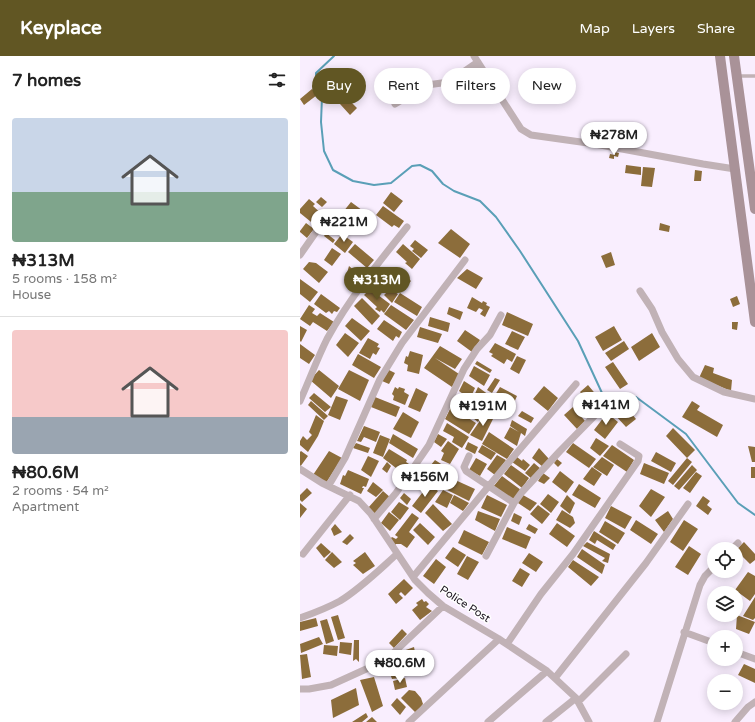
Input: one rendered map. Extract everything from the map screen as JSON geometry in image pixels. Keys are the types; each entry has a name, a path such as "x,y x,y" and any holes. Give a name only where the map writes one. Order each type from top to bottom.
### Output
{"main road":[{"path":"720,56 755,322"},
{"path":"734,56 755,209"}],"street":[{"path":"433,84 449,82 476,59 521,129 531,135 595,144 735,169"},
{"path":"300,255 329,216"},
{"path":"300,401 328,338 370,273 407,227"},
{"path":"328,486 345,458 380,378 402,343 464,260"},
{"path":"640,291 652,309 662,332 678,359 693,377 724,392 755,399"},
{"path":"374,519 396,493 426,450 464,369 477,349 490,335 501,314"},
{"path":"413,576 576,384"},
{"path":"486,556 514,503 560,451 612,398"},
{"path":"507,644 541,594 572,554 638,461 639,456 620,444"},
{"path":"469,456 464,467 466,471 514,503"},
{"name":"Police Post","path":"300,469 328,486 359,500 374,519 413,576 428,593 443,606 499,639 547,671 577,700 589,722"},
{"path":"303,554 350,496"},
{"path":"555,678 646,563 688,504"},
{"path":"300,618 340,601 365,583 397,554"},
{"path":"657,722 684,632 700,585 707,575"},
{"path":"300,689 309,689 331,684 386,660 443,606"},
{"path":"684,632 707,640"},
{"path":"409,722 499,639"},
{"path":"546,722 577,700 626,654"},
{"path":"743,655 755,659"},
{"path":"488,722 547,671"},
{"path":"735,722 755,702"}],"lane":[{"path":"736,76 755,76"}],"building":[{"path":"312,89 312,99 304,105 300,99"},
{"path":"340,104 353,104 357,108 350,115"},
{"path":"615,152 619,153 618,157 614,156 614,159 609,158 610,154 615,155"},
{"path":"626,165 641,167 641,175 625,173"},
{"path":"643,167 655,168 652,187 641,186"},
{"path":"695,170 702,171 701,181 694,181"},
{"path":"391,192 403,201 394,212 383,203"},
{"path":"321,197 327,202 322,207 316,202"},
{"path":"309,199 315,204 313,206 324,216 316,226 300,213 300,209"},
{"path":"351,202 370,216 362,226 343,212"},
{"path":"383,206 404,221 399,228 394,225 392,227 376,215"},
{"path":"306,223 314,229 307,238 300,232"},
{"path":"660,223 670,226 669,232 659,230"},
{"path":"451,229 470,244 460,258 438,243"},
{"path":"326,233 335,240 333,243 324,236"},
{"path":"342,234 353,242 345,253 334,244"},
{"path":"415,240 428,250 421,258 412,251 414,249 410,246"},
{"path":"355,244 374,260 367,268 348,252"},
{"path":"403,244 420,259 412,269 396,252"},
{"path":"332,248 341,254 332,266 324,260"},
{"path":"611,252 615,265 606,268 601,256"},
{"path":"309,262 316,263 328,272 319,283 303,269"},
{"path":"349,266 362,277 358,282 347,273"},
{"path":"467,269 483,278 476,289 457,278"},
{"path":"402,273 411,281 402,291 393,284"},
{"path":"379,275 392,285 384,293 373,282"},
{"path":"300,279 318,292 310,302 300,294"},
{"path":"370,289 390,304 384,313 381,310 380,312 375,309 377,307 364,295"},
{"path":"390,289 398,294 392,303 384,295"},
{"path":"400,293 422,307 417,316 394,302"},
{"path":"321,294 340,308 337,312 334,311 332,314 329,311 326,313 314,304"},
{"path":"737,296 740,304 733,307 730,299"},
{"path":"472,297 482,303 483,301 487,303 486,305 490,307 485,317 480,314 483,310 479,308 476,312 467,308"},
{"path":"362,298 380,316 372,325 354,306"},
{"path":"309,305 315,309 312,313 317,316 320,313 334,322 327,331 313,322 310,326 300,319"},
{"path":"391,305 414,320 406,330 384,314"},
{"path":"449,307 463,312 460,320 447,314"},
{"path":"507,312 533,324 528,336 502,325"},
{"path":"430,317 450,323 448,332 428,326"},
{"path":"352,318 370,331 361,341 345,326"},
{"path":"384,320 402,332 399,338 396,336 393,341 377,329"},
{"path":"732,322 738,322 737,330 732,329"},
{"path":"300,326 307,330 301,342 300,341"},
{"path":"614,326 622,340 603,351 595,337"},
{"path":"420,327 442,334 438,343 417,337"},
{"path":"465,330 480,340 472,352 457,341"},
{"path":"512,331 525,337 518,350 505,344"},
{"path":"345,333 359,343 348,357 336,345"},
{"path":"652,333 660,347 639,361 631,347"},
{"path":"368,338 379,344 377,347 380,348 376,355 373,353 370,359 359,353"},
{"path":"624,341 629,349 611,361 605,353"},
{"path":"495,343 516,354 512,362 507,359 504,364 491,356 493,354 489,352"},
{"path":"300,344 315,355 309,364 300,358"},
{"path":"440,346 462,359 455,369 435,358 459,374 452,387 424,368"},
{"path":"410,351 423,355 419,374 407,371 408,365 404,363 406,356 408,357"},
{"path":"358,354 381,367 374,378 352,365"},
{"path":"517,356 526,360 519,374 510,369"},
{"path":"477,361 492,370 490,373 475,364"},
{"path":"613,362 628,384 620,389 605,367"},
{"path":"705,365 714,368 713,373 732,380 731,391 699,378"},
{"path":"474,366 490,375 484,386 469,376"},
{"path":"319,370 339,386 331,398 310,380"},
{"path":"349,370 369,380 360,401 338,389"},
{"path":"389,370 395,373 389,384 382,381"},
{"path":"495,378 500,380 492,393 487,390"},
{"path":"464,381 475,388 470,399 459,391"},
{"path":"588,385 598,397 590,404 580,392"},
{"path":"544,386 558,398 548,411 533,399"},
{"path":"395,387 398,389 399,387 405,389 404,392 409,395 405,405 393,400 394,396 392,394"},
{"path":"478,387 489,395 483,407 485,407 491,397 504,404 498,416 485,410 478,422 469,415 474,404 481,406 472,400"},
{"path":"500,387 517,396 513,405 495,395"},
{"path":"416,388 428,394 420,412 408,407"},
{"path":"314,393 331,407 325,412 309,398"},
{"path":"336,396 348,400 340,420 328,415"},
{"path":"375,397 400,407 396,417 371,407"},
{"path":"311,401 328,416 324,420 308,405"},
{"path":"692,401 700,406 697,410 723,425 717,437 682,417"},
{"path":"625,406 636,419 626,427 615,415"},
{"path":"451,407 476,423 469,434 445,419"},
{"path":"573,407 585,421 577,429 564,415"},
{"path":"522,411 534,418 531,423 518,416"},
{"path":"403,412 419,422 411,438 393,429"},
{"path":"486,412 494,417 482,441 470,435"},
{"path":"607,413 618,422 605,439 594,430"},
{"path":"316,415 324,421 318,436 308,452 300,445 300,441 303,436 307,440 312,435 309,432"},
{"path":"512,420 527,429 525,436 521,433 517,446 504,438 510,427 519,432 510,426"},
{"path":"447,423 469,437 462,448 452,442 454,437 443,431"},
{"path":"364,426 380,432 376,442 364,437 361,442 357,441"},
{"path":"673,428 695,450 687,458 666,436"},
{"path":"489,432 514,449 507,459 482,444"},
{"path":"393,434 418,449 413,458 389,443"},
{"path":"438,434 447,439 441,447 434,442"},
{"path":"380,435 390,439 383,457 373,453"},
{"path":"596,438 609,446 600,456 590,448"},
{"path":"448,441 459,449 450,464 441,460 444,453 441,451"},
{"path":"468,442 478,447 475,454 465,449"},
{"path":"356,443 370,448 368,453 353,448"},
{"path":"573,443 596,459 589,468 566,452"},
{"path":"482,445 496,453 491,460 478,452"},
{"path":"612,445 634,460 627,472 603,456"},
{"path":"748,446 755,447 755,462 752,462"},
{"path":"539,448 549,459 543,467 532,458"},
{"path":"389,449 407,460 406,462 412,466 405,475 383,458"},
{"path":"301,451 308,456 300,467 300,452"},
{"path":"329,451 342,458 326,483 313,475"},
{"path":"656,452 676,463 671,472 651,461"},
{"path":"497,455 506,460 495,475 487,469"},
{"path":"368,456 379,461 371,477 361,470"},
{"path":"517,457 522,461 523,459 530,465 525,471 512,462"},
{"path":"602,457 614,465 607,476 593,467"},
{"path":"476,458 487,464 480,476 469,470"},
{"path":"687,458 692,462 673,485 668,481"},
{"path":"557,459 562,463 558,467 554,463"},
{"path":"435,460 455,473 442,486 426,471"},
{"path":"387,462 391,466 387,473 382,469"},
{"path":"534,463 541,469 532,479 525,473"},
{"path":"644,463 669,473 664,484 640,474"},
{"path":"511,465 529,478 522,488 504,474"},
{"path":"692,465 697,470 679,490 674,486"},
{"path":"592,467 602,474 594,486 583,479"},
{"path":"751,467 755,467 755,478 751,478"},
{"path":"348,470 369,479 366,487 363,486 362,488 364,488 361,494 340,484 343,475 345,476"},
{"path":"560,471 574,482 566,493 552,482"},
{"path":"401,472 407,476 400,484 396,481"},
{"path":"696,472 702,476 690,493 683,488"},
{"path":"543,473 550,478 544,484 538,481"},
{"path":"502,476 521,490 514,500 493,487"},
{"path":"453,479 475,489 469,501 445,489"},
{"path":"373,482 383,490 376,497 367,491"},
{"path":"429,484 438,491 421,513 412,506"},
{"path":"579,484 601,498 595,508 572,495"},
{"path":"307,488 312,493 302,502 300,500 300,495"},
{"path":"651,489 665,497 651,517 639,506"},
{"path":"443,490 453,495 447,508 435,502"},
{"path":"383,491 391,498 376,516 368,508"},
{"path":"404,493 411,499 407,505 400,498"},
{"path":"548,494 559,502 551,513 540,504"},
{"path":"454,495 469,503 463,511 450,503"},
{"path":"487,495 507,505 501,517 481,508"},
{"path":"523,495 537,503 530,511 518,503"},
{"path":"567,495 575,503 570,514 560,506"},
{"path":"703,496 710,501 707,505 712,509 708,515 696,506"},
{"path":"399,502 409,508 400,520 391,512"},
{"path":"300,503 307,509 300,518"},
{"path":"433,504 452,524 443,531 425,513"},
{"path":"538,505 550,514 542,524 530,514"},
{"path":"611,506 632,517 625,529 605,518"},
{"path":"562,510 573,517 575,523 570,528 556,520"},
{"path":"478,511 500,519 495,531 475,520"},
{"path":"668,511 673,519 664,532 655,520"},
{"path":"389,512 399,520 390,531 381,523"},
{"path":"412,513 419,518 409,532 415,537 407,548 401,544 396,544 393,547 389,540 392,537 396,539 398,537 395,535"},
{"path":"514,513 522,517 519,525 511,521"},
{"path":"636,520 658,534 651,544 630,530"},
{"path":"684,520 698,529 683,551 670,542"},
{"path":"605,521 625,533 618,544 599,532"},
{"path":"420,523 435,537 428,545 413,530"},
{"path":"557,523 575,536 567,547 549,534"},
{"path":"335,524 342,532 334,536 331,529"},
{"path":"529,524 538,529 535,534 526,529"},
{"path":"507,527 531,537 526,549 502,539"},
{"path":"464,530 489,542 482,555 458,543"},
{"path":"594,531 616,545 613,550 597,540 595,544 589,540"},
{"path":"350,534 354,538 347,545 342,542"},
{"path":"587,542 610,554 608,563 602,561 605,558 583,546"},
{"path":"744,542 755,554 755,560 750,564 743,557"},
{"path":"321,543 331,552 324,558 316,548"},
{"path":"689,546 701,554 688,575 675,567"},
{"path":"453,547 466,555 458,567 445,558"},
{"path":"582,549 605,565 602,574 577,557"},
{"path":"332,552 342,562 334,568 325,560"},
{"path":"365,552 375,566 363,574 353,565 356,563 353,561"},
{"path":"529,553 543,562 536,572 522,563"},
{"path":"467,556 479,562 468,580 457,574"},
{"path":"436,559 446,567 434,584 423,576"},
{"path":"573,560 599,577 591,586 568,567"},
{"path":"520,568 530,574 522,587 512,581"},
{"path":"748,572 755,576 755,594 750,601 743,596 743,586 738,586"},
{"path":"404,579 413,588 405,596 401,592 399,594 403,598 396,604 388,594"},
{"path":"755,597 755,618 753,620 743,616"},
{"path":"422,599 424,602 426,601 429,604 426,607 432,611 420,620 412,610 418,605 416,603"},
{"path":"338,615 345,638 338,640 331,617"},
{"path":"743,617 755,622 749,634 743,632 743,630 736,629 736,622 743,622"},
{"path":"316,618 318,626 300,631 300,622"},
{"path":"327,619 334,641 326,644 320,621"},
{"path":"402,629 407,634 394,648 389,643"},
{"path":"319,637 323,644 301,653 300,644"},
{"path":"354,640 359,640 359,662 356,659 353,661"},
{"path":"340,642 352,643 351,655 339,653"},
{"path":"324,645 338,646 337,656 323,654"},
{"path":"414,647 416,657 406,659 403,651"},
{"path":"307,654 311,677 302,679 300,655"},
{"path":"397,663 400,678 392,679 387,665"},
{"path":"744,664 755,669 755,683 743,677 743,674 739,674"},
{"path":"374,677 383,706 372,712 360,680"},
{"path":"405,678 407,687 395,690 393,681"},
{"path":"356,688 359,705 333,718 331,700"},
{"path":"409,690 415,691 421,698 423,704 416,713 401,698"},
{"path":"397,698 406,707 400,715 391,705"},
{"path":"366,713 368,717 362,722 352,722"},
{"path":"372,717 377,722 366,722"}],"waterway":[{"path":"334,56 316,73 316,82 322,97 321,122 324,151 333,170 353,181 374,185 391,183 412,166 420,165 432,171 443,184 454,191 480,201 496,217 520,251 578,341 602,393 636,397 686,434 738,503 755,515"}]}
